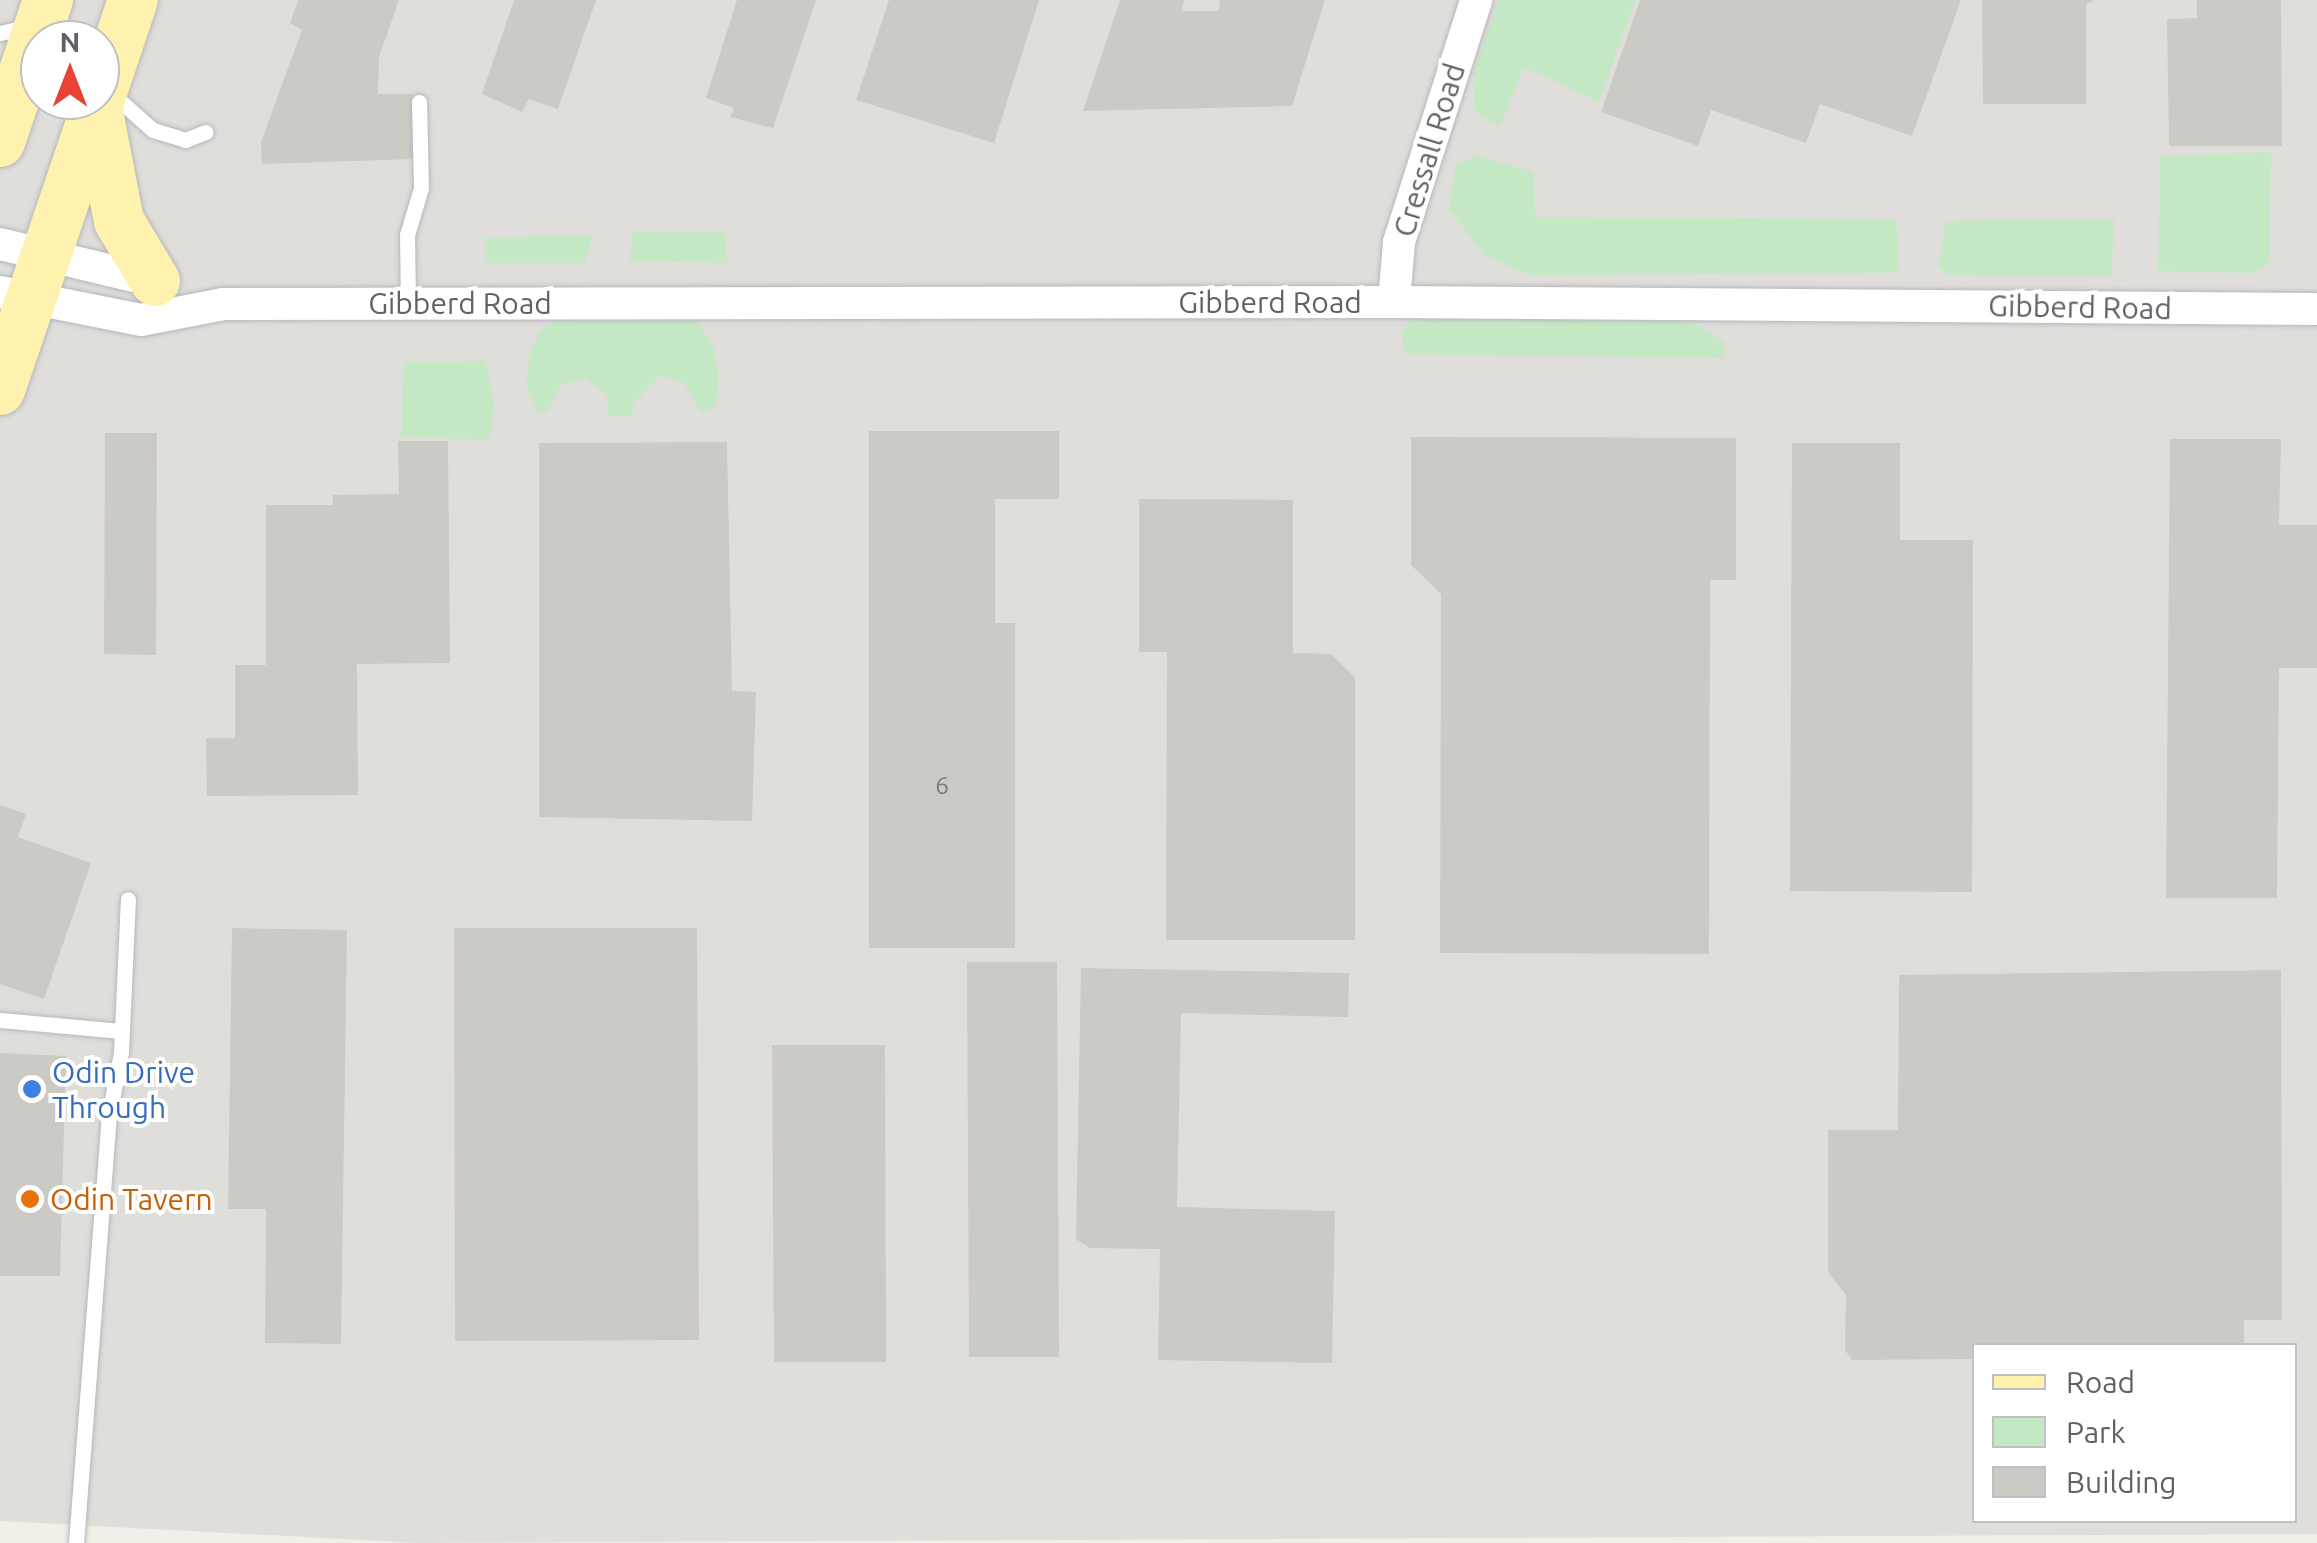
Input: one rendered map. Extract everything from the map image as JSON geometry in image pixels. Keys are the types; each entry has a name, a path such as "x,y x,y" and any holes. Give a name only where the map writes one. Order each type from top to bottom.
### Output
{"main road":[{"path":"0,142 20,71"},
{"path":"0,390 19,274 85,120"},
{"path":"112,120 118,221 154,281"}],"street":[{"name":"Cressall Road","path":"1394,302 1399,242 1476,0"},
{"name":"Gibberd Road","path":"19,274 141,320 223,304 1394,302 2317,309"},
{"name":"Gibberd Road","path":"19,274 154,281 223,304"}],"lane":[{"path":"120,79 154,130 186,140 206,132"},
{"path":"408,304 407,235 420,188 420,102"},
{"path":"76,1543 122,1031 128,899"},
{"path":"0,1020 122,1031"}],"shaded area":[{"path":"0,0 2317,0 2317,1534 418,1543 0,1521"}],"green space":[{"path":"1499,0 1635,0 1599,102 1524,67 1500,126 1473,108 1474,71"},
{"path":"2271,152 2269,263 2253,273 2158,271 2160,156"},
{"path":"1477,156 1534,172 1535,217 1896,219 1899,267 1892,273 1530,275 1484,255 1449,209 1456,164"},
{"path":"2114,219 2112,276 1949,275 1939,267 1945,221"},
{"path":"632,231 724,232 727,263 630,261"},
{"path":"593,235 585,263 485,263 485,238"},
{"path":"1412,318 1691,321 1724,342 1725,358 1404,354 1402,333"},
{"path":"554,321 696,321 712,342 719,379 715,407 701,413 684,383 661,375 634,403 632,417 608,415 607,395 584,378 561,385 546,414 537,411 526,386 529,356 539,332"},
{"path":"486,361 494,403 490,440 401,437 404,362"}],"building":[{"path":"298,0 399,0 379,57 378,94 412,94 413,159 262,164 261,142 302,30 290,23"},
{"path":"514,0 596,0 558,109 529,99 522,112 482,94"},
{"path":"737,0 816,0 773,128 730,117 734,108 706,98"},
{"path":"889,0 1039,0 994,143 856,100"},
{"path":"1120,0 1184,0 1182,11 1219,11 1220,0 1325,0 1292,106 1083,111"},
{"path":"1640,0 1961,0 1912,136 1820,104 1806,143 1711,110 1698,146 1601,112"},
{"path":"1982,0 2094,0 2086,5 2086,104 1983,104"},
{"path":"2197,0 2281,0 2282,146 2169,146 2167,19 2197,18"},
{"path":"869,431 1059,431 1059,499 995,499 995,623 1015,623 1015,948 869,948"},
{"path":"105,433 157,433 156,655 104,654"},
{"path":"1411,437 1736,438 1736,580 1710,580 1709,954 1440,953 1441,594 1411,565"},
{"path":"2170,439 2281,439 2279,525 2317,525 2317,668 2279,668 2277,898 2166,898"},
{"path":"398,441 448,441 450,663 357,664 358,795 207,796 206,738 235,738 235,665 266,665 266,505 333,505 333,495 399,494"},
{"path":"727,442 732,691 756,692 752,821 539,817 539,443"},
{"path":"1792,443 1900,443 1900,540 1973,540 1972,892 1790,891"},
{"path":"1139,499 1293,500 1293,653 1331,654 1355,677 1355,940 1166,940 1167,652 1139,652"},
{"path":"0,805 26,814 18,837 91,863 44,999 0,984"},
{"path":"232,928 347,930 341,1344 265,1343 266,1209 228,1209"},
{"path":"454,928 697,928 699,1340 455,1341"},
{"path":"967,962 1057,962 1059,1357 969,1357"},
{"path":"1081,968 1349,973 1348,1017 1181,1013 1177,1207 1335,1211 1332,1363 1158,1360 1160,1249 1090,1248 1076,1239"},
{"path":"2281,970 2282,1320 2244,1320 2244,1343 1972,1343 1972,1359 1852,1360 1845,1350 1846,1295 1828,1272 1828,1130 1898,1130 1899,975"},
{"path":"772,1045 885,1045 886,1362 774,1362"},
{"name":"Odin Tavern","path":"0,1053 66,1056 60,1276 0,1276"}],"place":[{"name":"Odin Drive Through","path":"32,1089"},
{"name":"Odin Tavern","path":"30,1199"}]}
